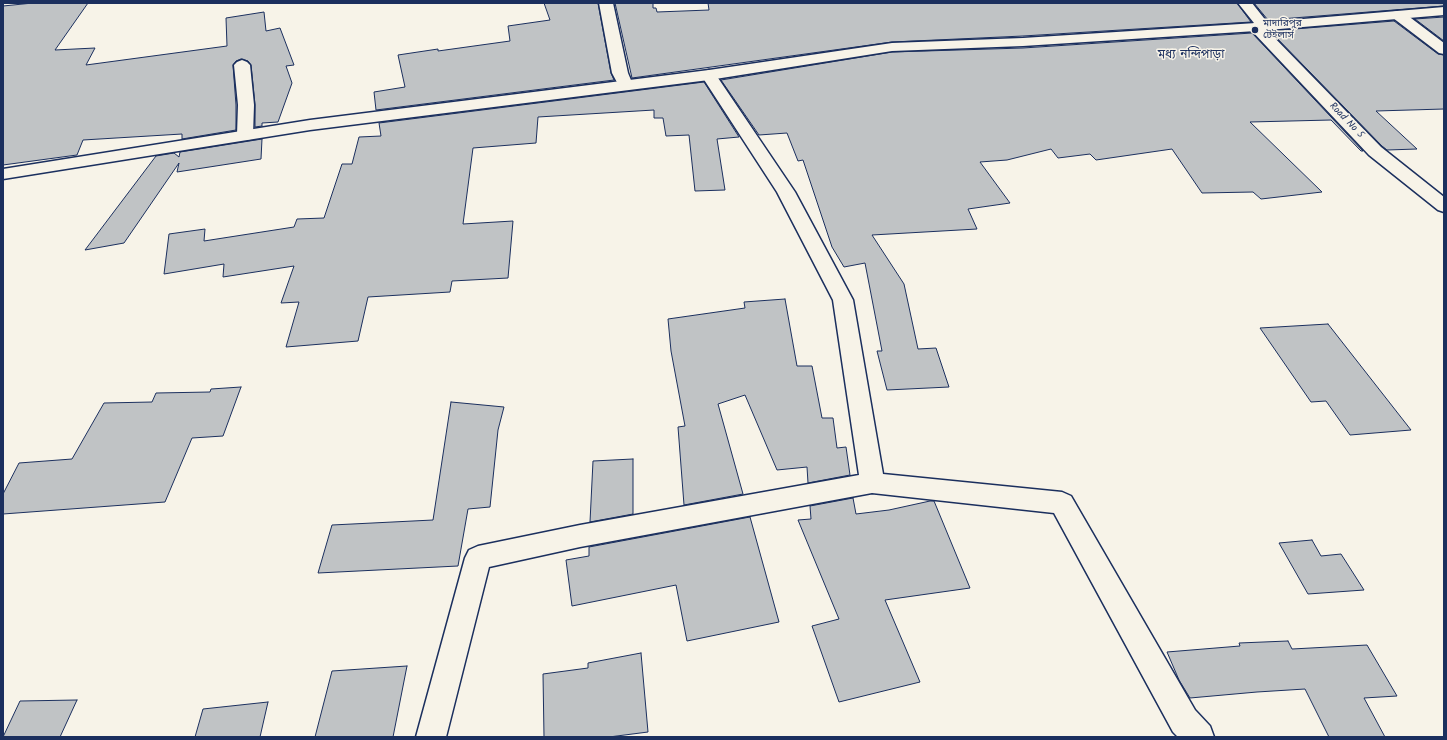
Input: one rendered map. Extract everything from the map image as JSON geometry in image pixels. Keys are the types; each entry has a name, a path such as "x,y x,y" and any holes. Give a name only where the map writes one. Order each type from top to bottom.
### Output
{"street":[{"path":"606,3 620,72 625,85"},
{"name":"Road No 5","path":"1245,3 1260,27 1375,151 1444,206"},
{"path":"3,174 310,125 709,74 892,47 1023,42 1260,27 1444,11"},
{"path":"1398,15 1444,50"},
{"path":"242,64 246,105 245,135"},
{"path":"709,74 786,192 843,300 872,483"},
{"path":"431,737 478,558 580,536 872,483 1062,503 1184,721 1199,737"}],"building":[{"path":"33,3 88,3 55,50 95,48 86,65 227,46 226,18 264,12 266,31 280,28 294,65 286,66 292,83 278,122 262,123 262,126 255,127 255,105 251,65 248,61 241,59 236,61 233,65 236,130 182,139 182,134 83,140 77,155 3,165 3,6"},
{"path":"544,3 598,3 611,73 614,80 376,110 374,92 405,87 398,55 510,41 508,26 550,20"},
{"path":"615,3 653,3 653,8 656,8 657,12 709,10 708,3 1237,3 1251,22 1023,36 892,42 632,78"},
{"path":"1254,3 1444,3 1444,6 1268,20"},
{"path":"1444,17 1444,41 1415,19"},
{"path":"1394,21 1438,54 1444,55 1444,109 1376,111 1417,149 1387,150 1382,146 1270,31"},
{"path":"1252,33 1363,151 1361,151 1331,120 1250,122 1322,192 1261,199 1253,192 1202,193 1172,149 1096,160 1090,154 1058,158 1051,149 1007,160 980,162 1010,203 968,209 977,229 872,235 904,284 918,349 936,348 949,387 887,390 877,351 882,351 865,263 844,267 832,247 803,160 798,161 787,133 759,135 721,80 892,52 1023,48"},
{"path":"704,82 739,137 717,139 725,190 695,191 689,135 666,136 663,118 654,118 654,110 538,117 536,143 473,148 463,224 513,221 508,278 452,281 450,292 368,297 358,341 286,347 299,302 281,303 294,266 223,277 224,264 164,274 169,234 205,229 204,241 294,227 297,219 324,218 342,164 352,164 359,137 381,136 379,123"},
{"path":"262,139 261,159 177,172 179,163 124,243 85,250 156,156 174,153 179,157 180,152"},
{"path":"785,299 797,366 812,366 822,418 833,418 837,448 846,447 850,475 808,483 807,467 777,470 745,395 718,404 743,494 684,505 678,427 685,426 671,351 668,319 745,308 744,302"},
{"path":"1328,324 1411,430 1350,435 1326,401 1311,402 1260,328"},
{"path":"241,387 223,436 192,438 165,502 3,514 3,494 19,463 72,459 104,403 152,402 156,393 210,392 211,389"},
{"path":"451,402 504,407 498,430 490,507 468,509 458,566 318,573 332,525 433,520"},
{"path":"633,459 633,514 590,522 593,461"},
{"path":"853,498 856,514 889,510 934,501 970,588 885,600 920,682 839,702 812,626 839,619 798,520 811,519 810,506"},
{"path":"750,517 779,622 687,641 676,585 572,606 566,560 589,556 589,547"},
{"path":"1312,540 1321,556 1341,554 1364,590 1308,594 1279,543"},
{"path":"1288,641 1292,649 1367,645 1397,696 1364,698 1385,737 1329,737 1305,689 1190,698 1179,680 1167,652 1240,646 1239,643"},
{"path":"641,653 648,732 609,737 544,737 543,674 588,668 588,663"},
{"path":"407,666 393,737 315,737 332,671"},
{"path":"77,700 60,737 3,737 20,701"},
{"path":"268,702 260,737 195,737 203,709"}],"place":[{"name":"মাদারিপুর টেইলার্স","path":"1255,30"}],"district":[{"name":"মধ্য নন্দিপাড়া","path":"1191,56"}]}
